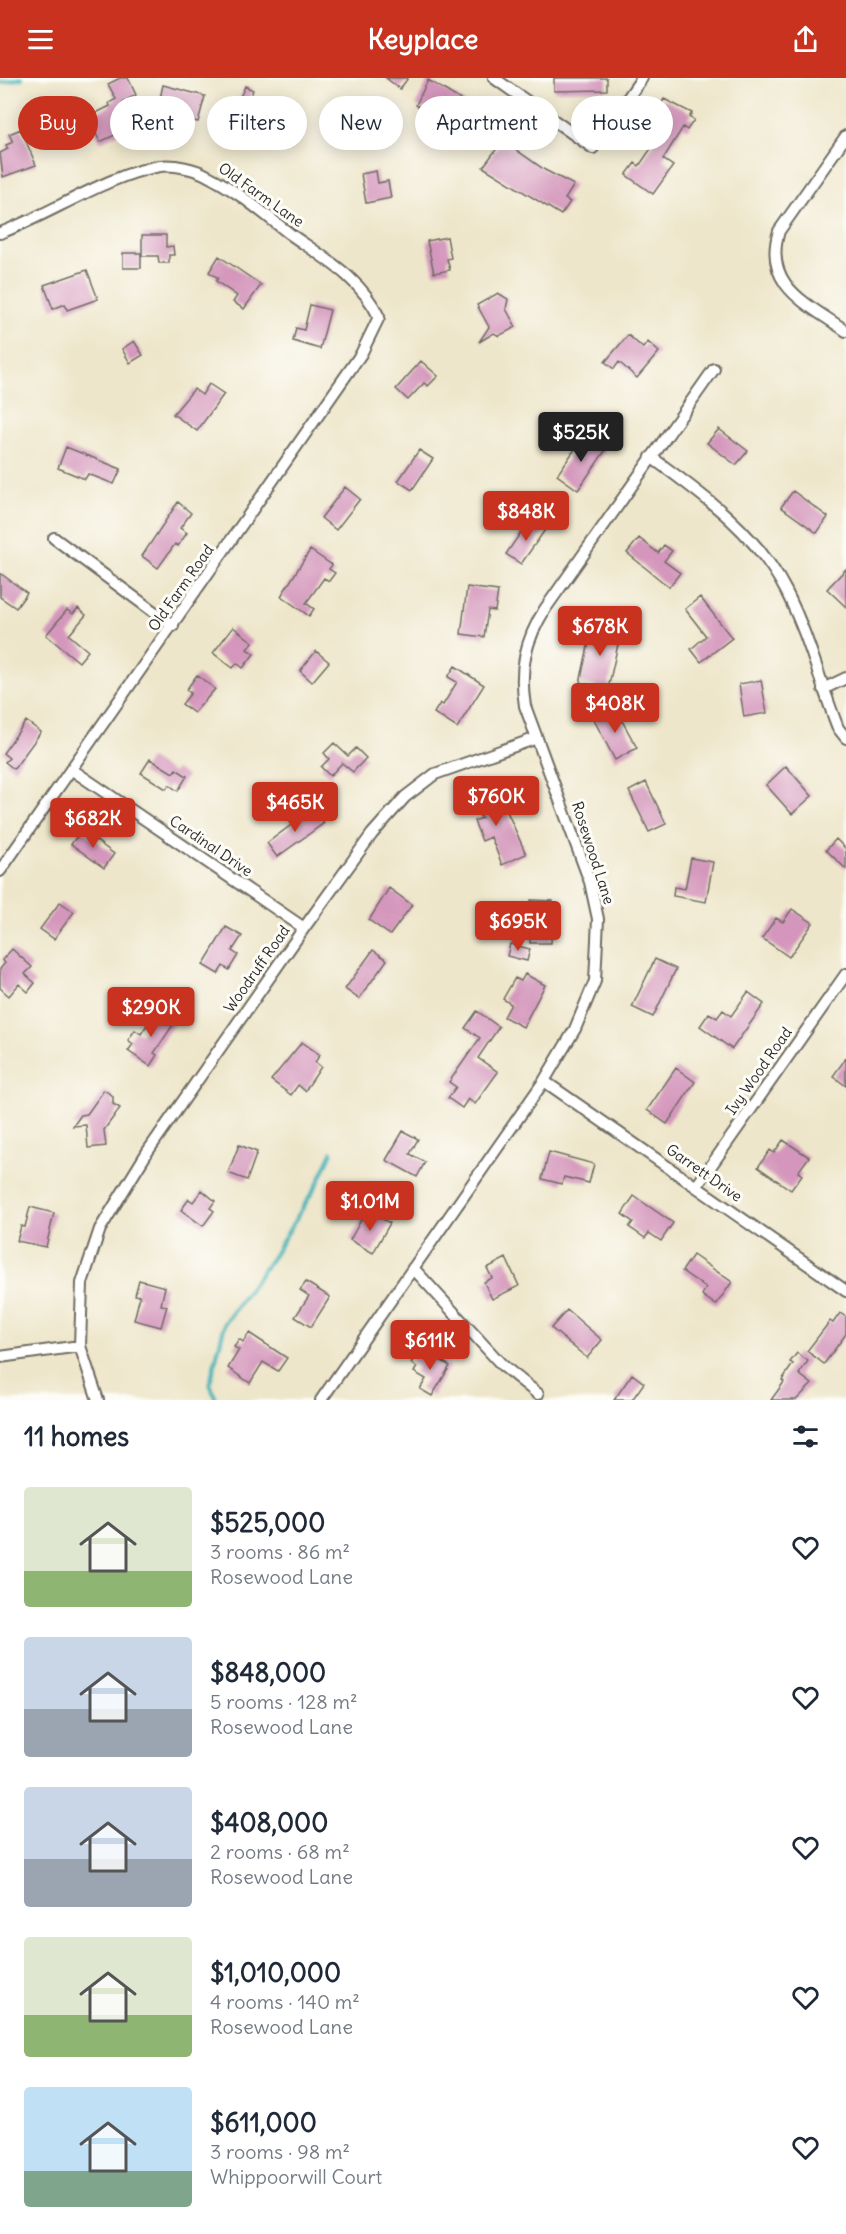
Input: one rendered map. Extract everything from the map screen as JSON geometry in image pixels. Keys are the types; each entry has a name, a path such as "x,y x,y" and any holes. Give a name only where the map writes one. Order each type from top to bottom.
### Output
{"street":[{"path":"494,78 593,148 642,78"},
{"path":"846,136 779,231 774,257 777,274 789,290 846,331"},
{"name":"Old Farm Lane","path":"0,233 133,172 162,165 180,167 207,174 352,278 372,301 379,316"},
{"name":"Old Farm Road","path":"0,871 361,354 379,316"},
{"name":"Rosewood Lane","path":"321,1400 544,1081 575,1029 591,992 599,945 598,919 590,882 525,706 521,670 528,640 554,595 714,369"},
{"path":"651,457 714,504 740,528 764,557 794,608 838,728 846,738"},
{"path":"54,538 80,560 172,626"},
{"path":"823,689 846,678"},
{"name":"Woodruff Road","path":"98,1400 80,1346 82,1282 100,1229 148,1151 372,834 421,782 462,764 537,738"},
{"name":"Cardinal Drive","path":"71,769 304,928"},
{"name":"Ivy Wood Road","path":"696,1186 846,974"},
{"name":"Garrett Drive","path":"544,1081 846,1291"},
{"path":"413,1268 502,1365 538,1394"},
{"path":"0,1357 80,1346"}],"building":[{"path":"120,78 128,78 136,95 114,96 108,84"},
{"path":"386,78 408,78 400,89"},
{"path":"554,78 607,78 607,90 554,91"},
{"path":"428,80 454,96 420,96"},
{"path":"163,85 205,96 198,122 195,121 195,96 161,96"},
{"path":"245,86 253,90 251,96 241,96"},
{"path":"673,104 692,113 689,117 694,120 687,130 683,127 673,143"},
{"path":"110,106 110,137 100,142 98,138 98,112"},
{"path":"18,130 18,150 30,150 36,165 3,177 0,153 8,149 6,145 13,142 9,134"},
{"path":"496,150 516,150 545,170 574,185 565,199 570,202 561,215 483,167"},
{"path":"650,150 669,150 663,159 673,166 653,194 626,175 635,163 639,166"},
{"path":"376,171 378,183 388,181 391,198 366,203 361,174"},
{"path":"142,235 166,235 166,247 173,246 174,255 169,255 169,263 159,263 158,256 142,256"},
{"path":"447,237 451,258 447,259 450,270 434,273 427,241"},
{"path":"123,253 141,253 141,268 123,268"},
{"path":"219,256 261,285 244,309 233,302 237,296 216,281 218,278 209,272"},
{"path":"87,270 98,299 67,310 65,304 53,309 44,285"},
{"path":"498,293 508,299 506,309 516,327 499,336 494,333 479,342 489,327 477,305"},
{"path":"310,305 330,310 320,349 293,341 296,328 304,330"},
{"path":"628,335 643,348 648,342 659,352 637,378 619,362 614,369 605,362"},
{"path":"134,341 143,355 130,363 122,349"},
{"path":"421,361 438,376 428,386 424,383 408,400 396,389"},
{"path":"209,384 224,394 197,431 173,414 194,389 202,395"},
{"path":"719,429 748,451 736,465 707,443"},
{"path":"584,436 605,451 578,490 557,475"},
{"path":"66,447 121,469 114,484 88,474 85,479 58,468"},
{"path":"419,450 433,459 412,490 398,481"},
{"path":"345,487 360,499 336,530 321,518"},
{"path":"793,491 828,517 817,533 781,507"},
{"path":"178,502 191,513 180,528 187,533 178,546 175,544 158,568 142,556"},
{"path":"530,519 545,530 521,564 506,554"},
{"path":"639,538 658,553 664,545 672,551 664,561 680,573 669,587 627,553"},
{"path":"310,550 332,565 329,569 335,573 329,581 324,578 306,603 314,609 309,616 281,596"},
{"path":"846,569 846,607 827,589"},
{"path":"0,573 27,593 16,608 0,597"},
{"path":"467,587 498,591 495,611 488,610 484,637 461,634"},
{"path":"700,597 732,638 701,662 691,649 706,636 685,609"},
{"path":"78,608 86,615 69,635 88,651 79,662 46,635 67,610 73,614"},
{"path":"593,624 621,631 608,689 580,683"},
{"path":"233,627 253,642 247,649 254,654 243,668 237,663 233,668 213,653"},
{"path":"316,651 329,662 312,682 300,671"},
{"path":"455,666 484,685 457,728 434,713 440,703 443,705 457,682 448,677"},
{"path":"197,675 215,689 194,713 182,704 191,693 186,690"},
{"path":"761,680 767,713 744,717 739,684"},
{"path":"615,708 637,748 615,760 594,720"},
{"path":"26,721 41,732 14,769 5,762 9,758 3,753"},
{"path":"334,743 348,756 356,748 366,758 353,772 342,763 330,776 321,767 329,759 324,753"},
{"path":"150,759 173,773 176,769 187,776 178,791 169,785 166,789 141,773"},
{"path":"786,766 812,796 792,814 766,785"},
{"path":"646,782 666,824 649,832 629,791"},
{"path":"475,789 489,803 501,798 526,854 502,865 491,837 482,841 474,821 482,818 464,799"},
{"path":"313,809 324,823 277,857 267,843"},
{"path":"82,830 114,854 104,868 71,844"},
{"path":"836,839 846,849 846,869 826,850"},
{"path":"691,858 713,862 706,902 673,896 674,887 685,889"},
{"path":"389,888 412,905 390,935 369,920"},
{"path":"531,900 553,901 551,943 530,943"},
{"path":"60,902 74,912 54,939 40,929"},
{"path":"792,909 813,923 789,957 762,938 776,918 783,922"},
{"path":"226,927 242,936 232,951 238,955 229,970 223,966 218,974 203,965"},
{"path":"510,944 530,949 527,961 507,956"},
{"path":"12,949 32,967 25,974 35,983 28,992 19,984 9,996 0,988 0,969 5,963 2,960"},
{"path":"373,950 387,960 359,999 345,989"},
{"path":"655,959 676,969 653,1017 632,1007"},
{"path":"525,974 545,985 523,1027 504,1017 511,1004 503,999 515,978 521,981"},
{"path":"748,992 764,1004 732,1049 700,1026 709,1013 717,1018 723,1010 731,1016"},
{"path":"157,1010 175,1022 154,1053 157,1055 150,1066 128,1051 133,1044 128,1040 135,1030 141,1034"},
{"path":"477,1011 499,1027 478,1058 498,1072 475,1104 468,1099 462,1108 448,1098 456,1087 449,1082 480,1038 465,1028"},
{"path":"302,1042 320,1055 315,1062 321,1067 305,1091 298,1085 291,1095 271,1080"},
{"path":"846,1058 846,1086 833,1076"},
{"path":"676,1068 695,1082 667,1124 647,1110"},
{"path":"104,1090 113,1096 113,1104 120,1108 104,1130 106,1146 88,1148 86,1125 73,1126 81,1115 87,1114"},
{"path":"403,1131 418,1139 410,1154 425,1162 417,1177 386,1160"},
{"path":"783,1140 809,1157 798,1172 802,1175 791,1190 758,1167 770,1150 774,1153"},
{"path":"239,1145 257,1152 247,1180 228,1173"},
{"path":"549,1152 594,1164 589,1183 564,1177 562,1184 542,1179"},
{"path":"202,1190 215,1201 210,1208 214,1211 203,1226 181,1210 189,1199 193,1202"},
{"path":"634,1196 673,1223 661,1241 649,1233 645,1238 629,1227 633,1222 622,1214"},
{"path":"30,1207 54,1213 46,1247 17,1241 21,1226 25,1227"},
{"path":"366,1211 390,1223 373,1253 350,1240"},
{"path":"693,1255 732,1282 716,1305 702,1295 706,1288 682,1271"},
{"path":"506,1258 519,1286 492,1299 484,1282 492,1278 487,1268"},
{"path":"139,1280 165,1287 161,1305 167,1306 161,1327 134,1320 140,1296 135,1295"},
{"path":"306,1282 330,1297 311,1327 295,1317 309,1296 300,1290"},
{"path":"567,1310 602,1340 587,1358 551,1328"},
{"path":"840,1313 846,1317 846,1334 824,1364 807,1351 830,1321 833,1323"},
{"path":"249,1333 287,1358 278,1371 263,1362 250,1383 228,1368 239,1350 234,1347 239,1339 243,1342"},
{"path":"420,1348 450,1366 432,1396 420,1389 426,1379 414,1372 417,1367 411,1363"},
{"path":"797,1353 808,1361 799,1374 812,1384 796,1400 771,1400 784,1382 782,1380 793,1364 790,1362"},
{"path":"632,1374 644,1383 632,1400 614,1400"}],"waterway":[{"path":"0,83 22,78"},
{"path":"216,1400 210,1383 225,1323 274,1255 319,1181 332,1152"}]}
